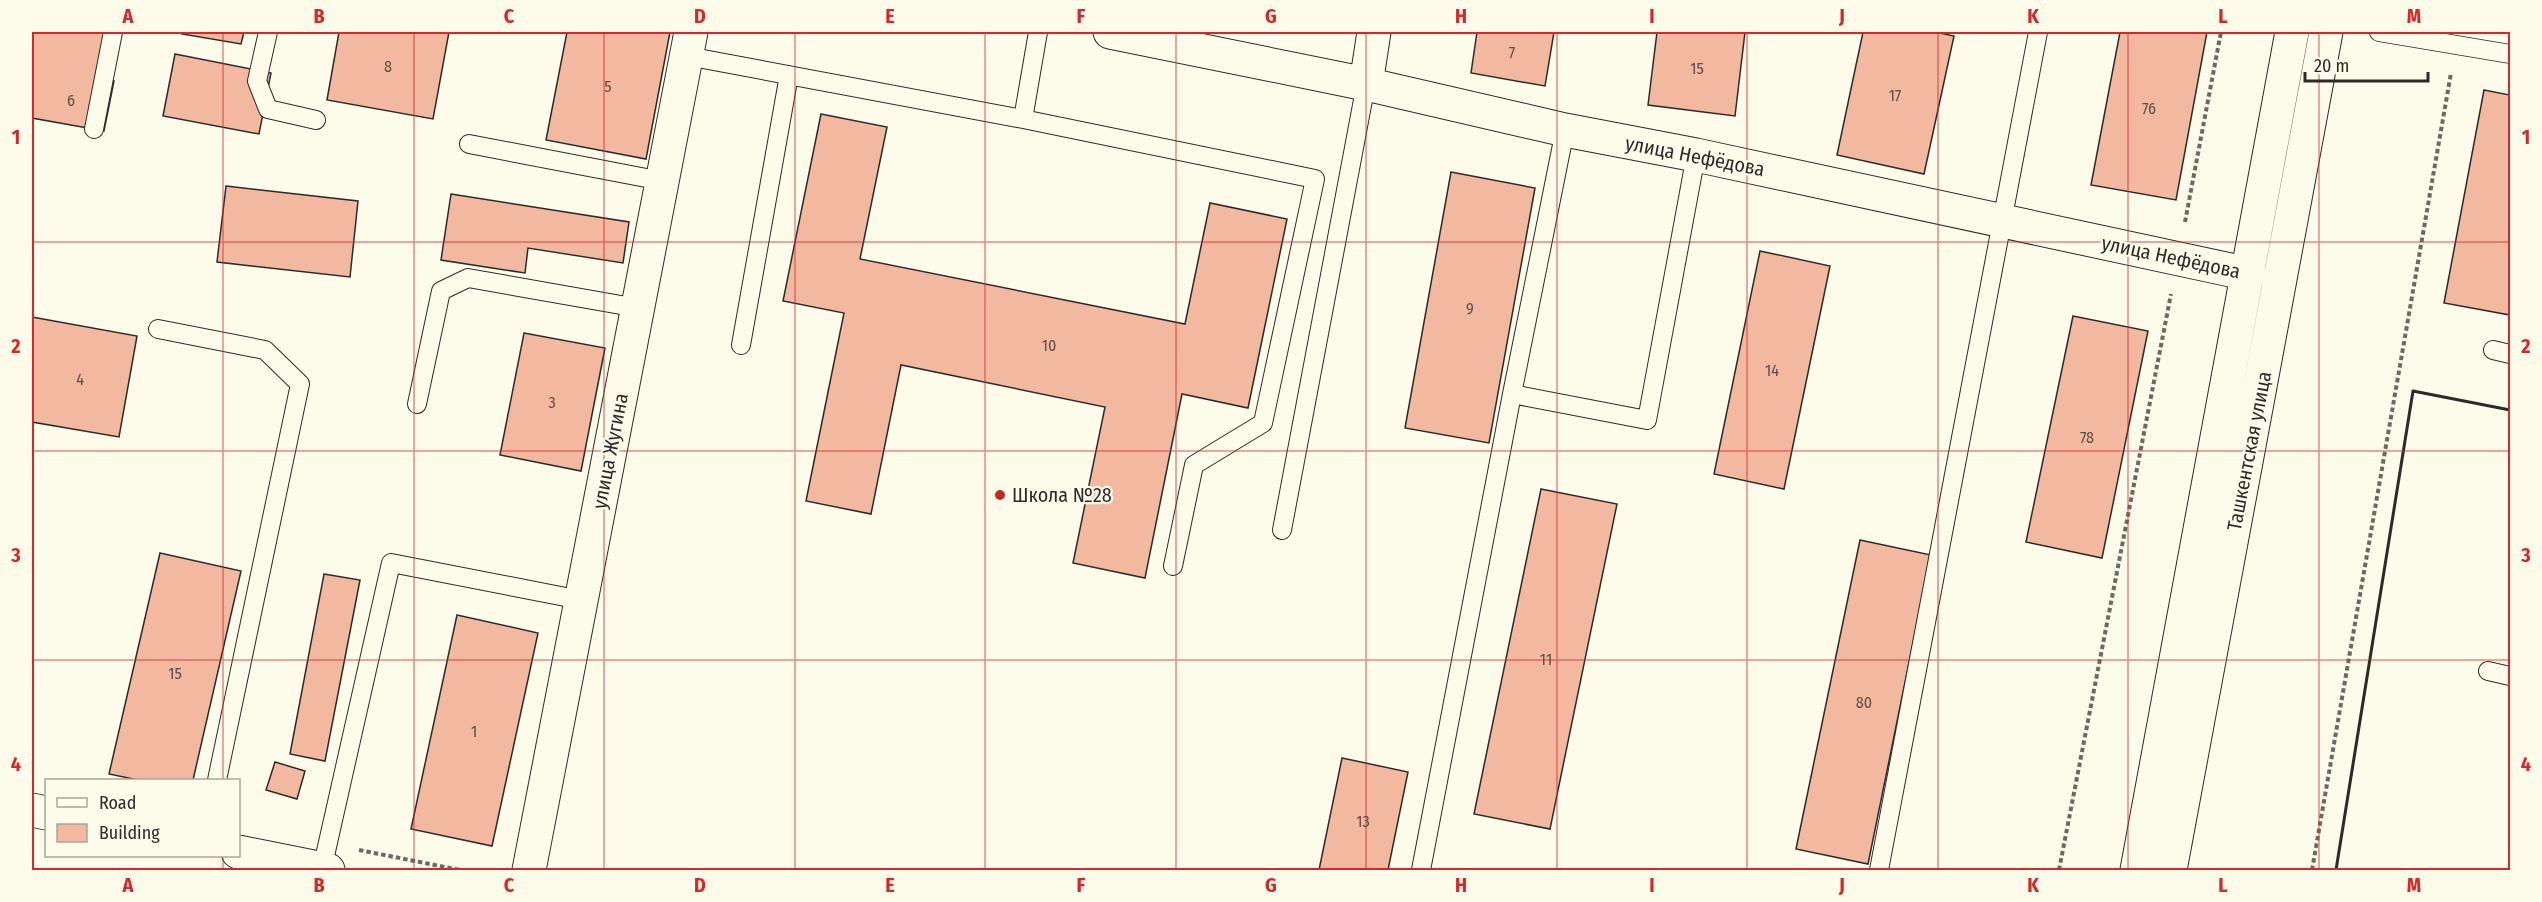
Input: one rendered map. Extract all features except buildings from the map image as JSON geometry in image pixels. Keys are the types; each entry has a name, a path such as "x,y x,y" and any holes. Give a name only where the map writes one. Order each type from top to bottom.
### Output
{"street":[{"name":"улица Нефёдова","path":"1110,32 1366,84 1565,130 1696,155 2281,279"},
{"path":"1366,84 1374,32"},
{"name":"Ташкентская улица","path":"2138,870 2292,32"},
{"name":"Ташкентская улица","path":"2170,870 2326,32"},
{"name":"улица Жугина","path":"529,870 689,44"},
{"path":"240,852 325,870"}],"lane":[{"path":"94,129 113,32"},
{"path":"268,32 258,81 268,109 316,120"},
{"path":"1023,119 1038,32"},
{"path":"1879,870 2004,221 2038,32"},
{"path":"2379,32 2511,54"},
{"path":"689,44 789,75 1023,119 1315,179 1263,423 1194,465 1173,566"},
{"path":"741,345 789,75"},
{"path":"1282,530 1366,84"},
{"path":"1421,870 1565,130"},
{"path":"469,144 662,181"},
{"path":"1512,394 1647,420 1696,155"},
{"path":"417,405 441,291 468,278 638,308"},
{"path":"158,328 265,350 300,384 217,779"},
{"path":"325,870 391,562 581,600"},
{"path":"2488,671 2511,676"}],"path":[{"path":"2059,870 2222,32"},
{"path":"2312,870 2456,44"}],"wall":[{"path":"2336,870 2413,391 2510,410"}],"place":[{"name":"Школа №28","path":"1000,495"}]}
